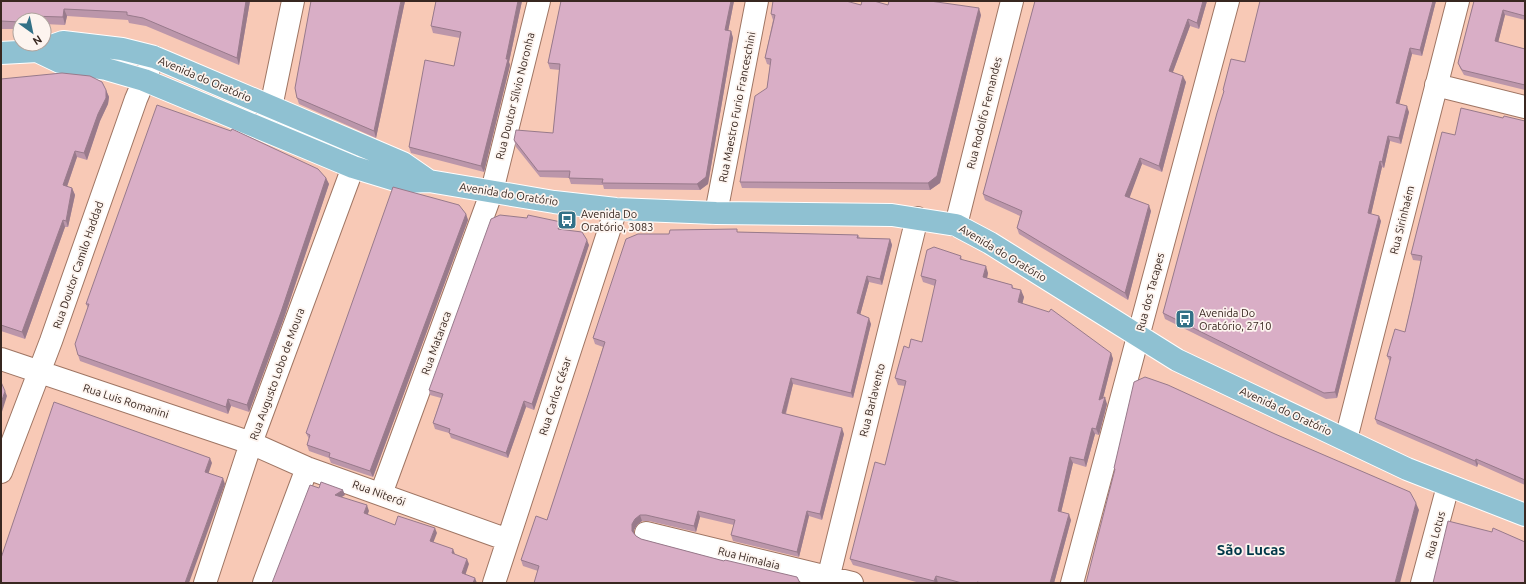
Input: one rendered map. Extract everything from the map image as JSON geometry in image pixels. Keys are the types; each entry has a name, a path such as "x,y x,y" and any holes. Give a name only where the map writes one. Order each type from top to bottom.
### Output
{"main road":[{"name":"Avenida do Oratório","path":"52,46 63,42 122,49 154,57 403,163 428,181"},
{"name":"Avenida do Oratório","path":"1,53 19,52"},
{"name":"Avenida do Oratório","path":"39,52 60,62 106,69 144,80 353,167 402,182 428,181 554,202 616,209 716,213 854,213 917,218 956,225 990,244 1177,360 1448,486 1525,515"}],"street":[{"path":"263,129 271,107 293,1"},
{"name":"Rua Doutor Sílvio Noronha","path":"492,191 539,1"},
{"name":"Rua Maestro Furio Franceschini","path":"716,213 757,1"},
{"name":"Rua Rodolfo Fernandes","path":"956,225 1012,1"},
{"name":"Rua dos Tacapes","path":"1072,583 1228,1"},
{"name":"Rua Sirinhaém","path":"1346,439 1458,1"},
{"name":"Rua Doutor Camilo Haddad","path":"1,472 39,372 144,80 154,57"},
{"path":"1436,84 1525,107"},
{"name":"Rua Augusto Lobo de Moura","path":"205,583 251,443 353,167"},
{"name":"Rua Mataraca","path":"381,494 492,191"},
{"name":"Rua Carlos César","path":"494,583 616,209"},
{"name":"Rua Barlavento","path":"827,580 917,218"},
{"name":"Rua Luis Romanini","path":"1,359 251,443"},
{"name":"Rua Niterói","path":"251,443 307,468 508,540"},
{"path":"264,583 307,468"},
{"name":"Rua Lotus","path":"1422,583 1448,486"},
{"name":"Rua Himalaia","path":"646,533 827,580 852,583"}],"building":[{"path":"1,1 246,1 237,58 143,18 127,15 127,12 64,9 63,17 52,17 52,12 12,12 12,22 1,21"},
{"path":"311,1 401,1 374,131 297,98 295,88"},
{"path":"436,1 518,1 506,59 508,59 481,166 409,147 425,60 454,66 461,32 431,26"},
{"path":"561,1 731,1 725,30 731,31 706,177 697,184 602,183 603,179 569,178 570,171 538,171 514,140 516,130 553,133 560,64 548,63"},
{"path":"773,1 846,1 861,5 862,1 874,1 888,5 889,1 930,1 979,8 937,176 928,183 740,182 755,96 767,88 771,59 765,58 775,15 771,14"},
{"path":"1035,1 1203,1 1197,23 1188,19 1169,71 1183,76 1159,166 1140,158 1125,196 1149,205 1125,293 1017,228 1022,211 983,194"},
{"path":"1260,1 1433,1 1420,50 1410,48 1396,103 1407,106 1399,138 1388,136 1382,162 1380,161 1368,213 1379,216 1335,392 1324,393 1163,313 1224,91 1231,59 1245,62"},
{"path":"1474,1 1525,1 1525,16 1503,10 1495,41 1525,49 1525,85 1462,70 1458,63"},
{"path":"62,73 90,76 102,82 106,90 106,98 98,114 84,153 75,151 63,185 72,188 66,221 63,220 22,332 1,325 1,79"},
{"path":"157,105 231,131 232,129 318,169 326,178 281,312 247,405 228,399 226,407 78,355 75,344 89,304 86,304"},
{"path":"1461,108 1503,118 1504,116 1525,121 1525,480 1476,459 1475,461 1375,419 1391,357 1387,356 1395,329 1405,332 1413,298 1422,256 1411,254 1442,132 1455,135"},
{"path":"393,187 459,205 466,214 370,471 329,457 330,453 307,445 310,435 306,433"},
{"path":"500,215 527,218 528,215 561,222 558,229 582,232 587,240 532,404 524,401 506,453 449,433 450,429 433,423 443,394 429,390 491,219"},
{"path":"737,229 737,232 858,235 857,238 890,239 880,279 867,276 857,313 869,318 851,393 791,378 782,413 842,428 820,514 807,511 797,552 731,535 735,520 698,511 694,526 640,515 632,524 632,531 641,539 724,561 797,577 800,583 534,583 539,566 521,560 536,516 547,520 589,392 605,342 593,338 626,239 638,234 669,234 670,230"},
{"path":"934,247 961,256 960,259 986,266 983,277 1012,285 1012,288 1021,290 1018,302 1049,312 1051,309 1111,353 1099,400 1105,397 1096,429 1092,428 1084,460 1070,457 1058,511 1069,514 1050,583 962,583 936,576 934,581 850,559 875,462 885,465 906,381 895,378 904,346 909,348 911,339 922,342 936,280 921,276 927,250"},
{"path":"1145,377 1168,385 1275,434 1410,492 1416,503 1395,583 1086,583 1115,469 1134,382"},
{"path":"1,382 5,391 1,403"},
{"path":"54,402 210,458 205,472 223,478 185,583 1,583 1,558"},
{"path":"321,482 343,490 335,495 367,505 364,513 395,525 398,516 435,528 430,541 453,549 452,553 467,559 462,573 475,578 473,583 272,583 310,485 319,488"},
{"path":"1448,521 1492,532 1493,528 1525,542 1525,583 1433,583"}],"place":[{"name":"Avenida Do Oratório, 3083","path":"567,220"},
{"name":"Avenida Do Oratório, 2710","path":"1185,319"}],"district":[{"name":"São Lucas","path":"1251,549"}]}
